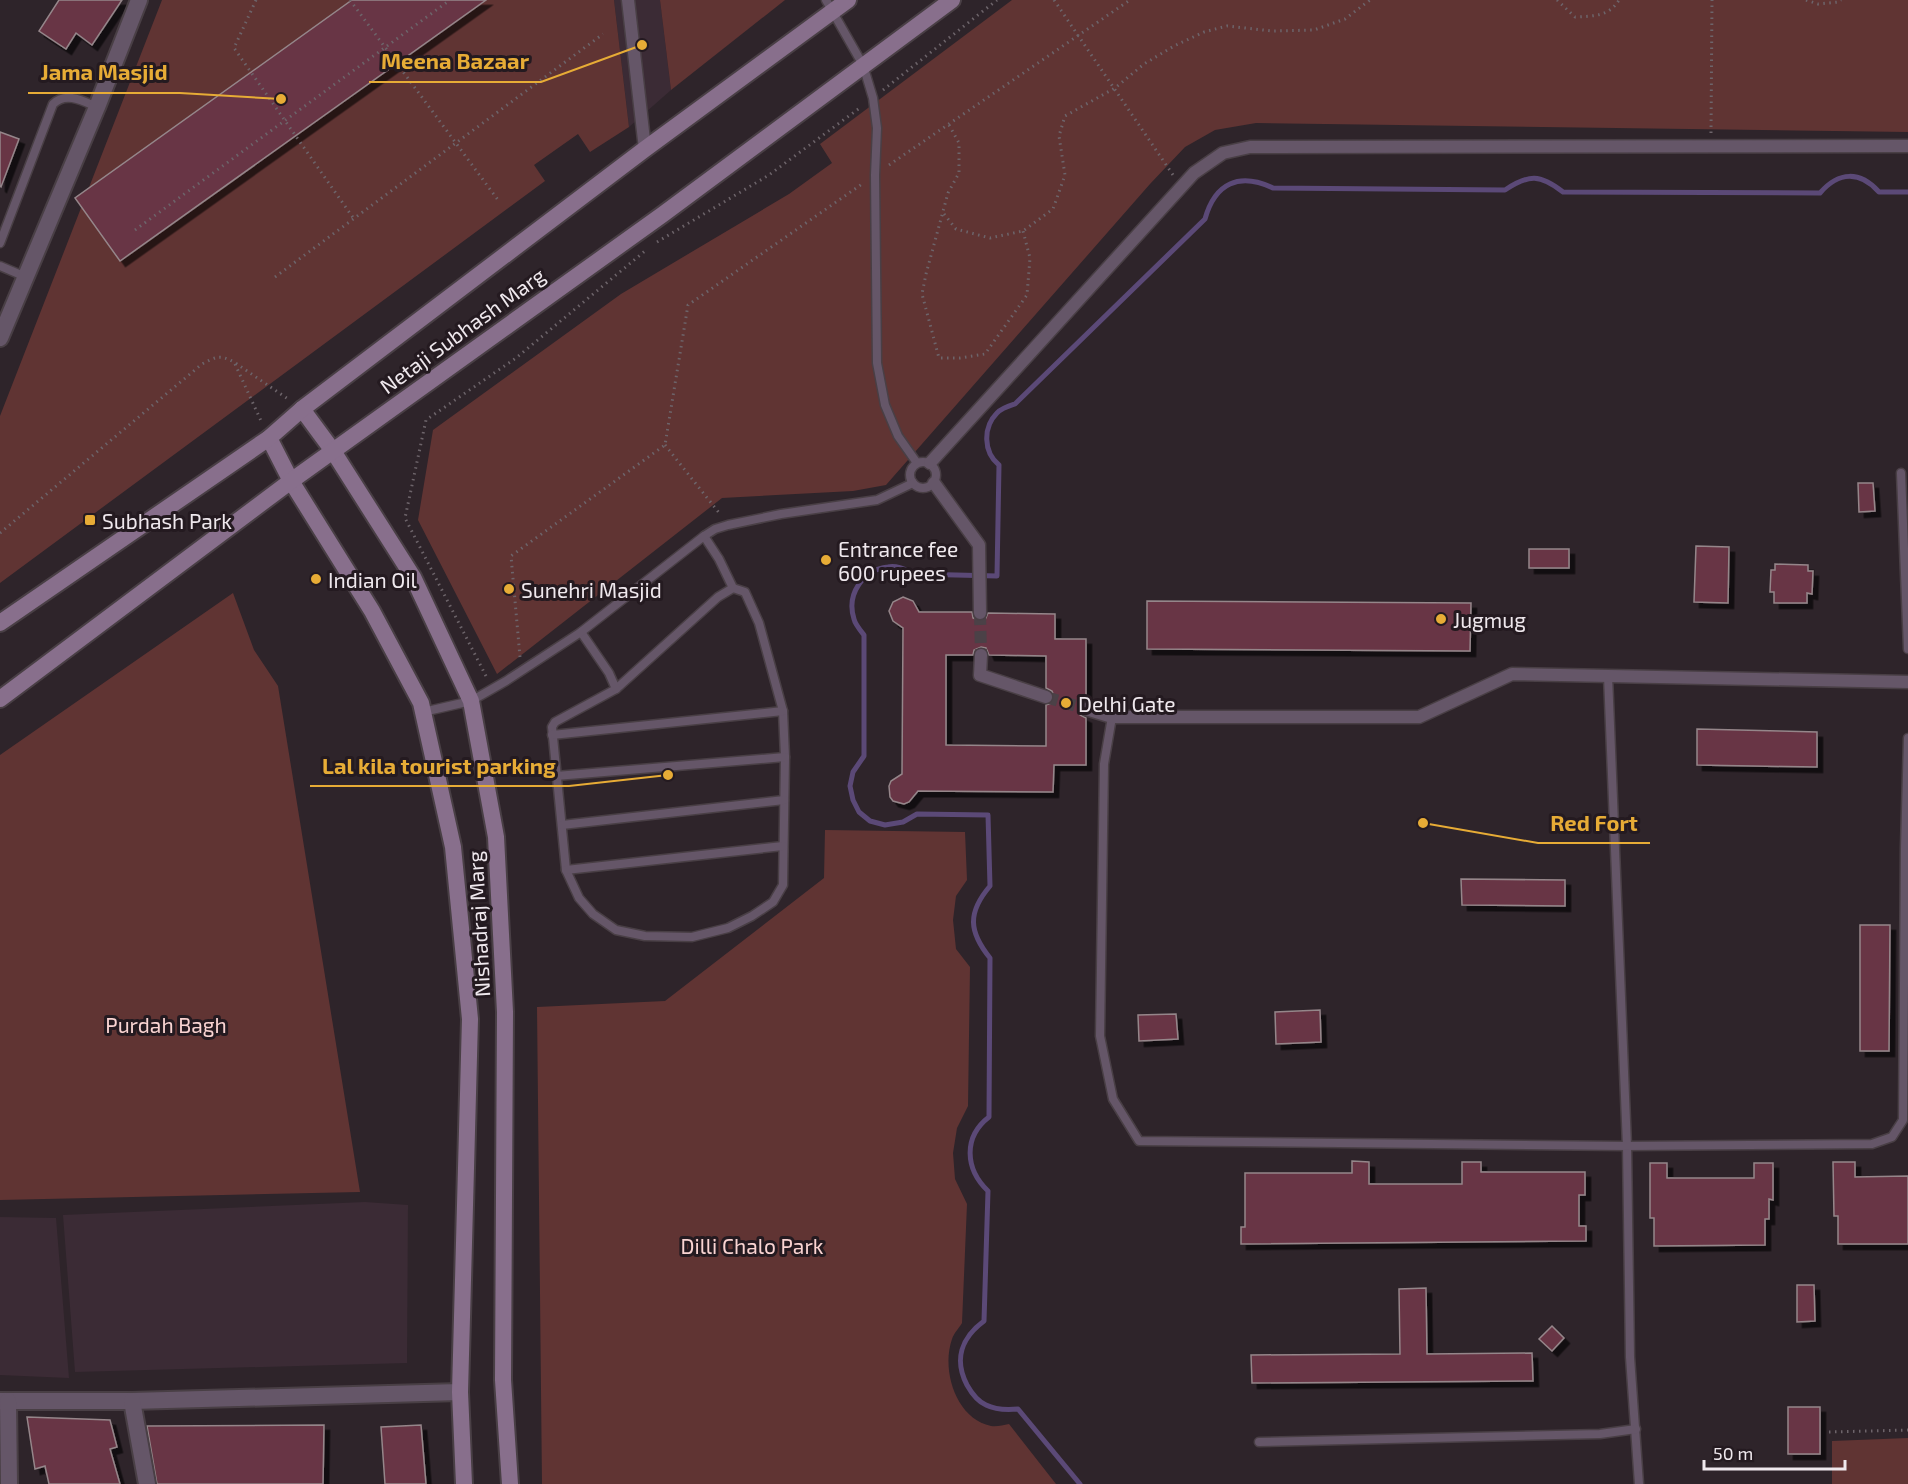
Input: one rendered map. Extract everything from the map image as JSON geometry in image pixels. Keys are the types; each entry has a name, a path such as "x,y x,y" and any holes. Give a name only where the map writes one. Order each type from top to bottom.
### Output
{"main road":[{"name":"Netaji Subhash Marg","path":"0,623 269,438 303,409 830,5 848,0"},
{"name":"Netaji Subhash Marg","path":"0,699 291,481 662,214 952,0"},
{"name":"Nishadraj Marg","path":"303,409 333,451 413,577 471,700 496,837 505,1012 503,1380 510,1484"},
{"name":"Nishadraj Marg","path":"269,438 291,481 372,612 421,703 453,847 470,1019 460,1392 464,1484"}],"street":[{"path":"0,338 4,318 26,277 139,0"},
{"path":"628,0 645,149"},
{"path":"930,463 1194,173 1223,153 1250,147 1908,146"},
{"path":"934,483 979,545 980,613"},
{"path":"981,655 980,675 1046,697"},
{"path":"1086,709 1112,717 1419,717 1512,674 1908,682"},
{"path":"9,1484 4,1401 132,1401 460,1392"},
{"path":"132,1401 147,1484"}],"lane":[{"path":"830,5 863,65 873,98 878,128 875,175 877,363 885,405 898,436 916,463"},
{"path":"0,243 53,104 57,99 66,97 78,98 97,106"},
{"path":"0,266 26,277"},
{"path":"916,463 930,463 936,473 934,483 922,488 913,483 911,470 916,463"},
{"path":"1901,473 1908,649"},
{"path":"423,712 471,700 521,671 581,632 704,536 715,530 781,514 877,500 913,483"},
{"path":"704,536 719,559 733,588 745,592 759,623 783,711 783,885 773,902 728,928 692,937 645,936 616,930 592,914 579,898 566,870 552,735 555,722 616,689 718,597 733,588"},
{"path":"581,632 616,689"},
{"path":"1608,676 1627,1146 1630,1357 1639,1484"},
{"path":"552,735 783,711"},
{"path":"1112,717 1104,764 1100,1036 1113,1099 1139,1141 1627,1146 1872,1144 1892,1137 1903,1120 1908,738"},
{"path":"556,776 784,757"},
{"path":"562,825 784,800"},
{"path":"566,870 783,846"},
{"path":"1259,1442 1600,1434 1636,1429"}],"path":[{"path":"256,0 234,48 354,219"},
{"path":"350,0 498,200"},
{"path":"135,230 450,0"},
{"path":"492,689 405,518 426,420 516,358 652,245 769,176 873,98 997,0"},
{"path":"1054,0 1181,187"},
{"path":"521,671 511,556 665,445 688,305 1130,0"},
{"path":"944,214 956,229 990,238 1023,231 1053,209 1065,175 1059,136 1065,116 1115,88 1144,64 1204,32 1227,26 1272,31 1314,30 1345,19 1370,0"},
{"path":"1557,0 1575,17 1601,16 1619,0"},
{"path":"1711,146 1712,0"},
{"path":"1806,0 1818,4 1841,0"},
{"path":"275,277 603,34"},
{"path":"949,124 959,144 959,173 948,193 922,294 939,358 960,358 985,354 1027,295 1030,258 1023,231"},
{"path":"0,533 202,364 216,356 225,357 234,362 303,409"},
{"path":"234,362 269,438"},
{"path":"665,445 729,525"},
{"path":"1829,1432 1908,1430"}],"shaded area":[{"path":"614,0 660,0 671,90 629,127"},
{"path":"365,1202 408,1205 407,1363 75,1372 63,1215"},
{"path":"0,1217 56,1218 69,1378 0,1375"}],"green space":[{"path":"162,0 614,0 629,127 590,152 578,134 534,165 545,181 0,583 0,416"},
{"path":"660,0 785,0 671,90"},
{"path":"1012,0 1908,0 1908,132 1256,123 1215,130 1185,147 1150,184 886,485 853,491 722,498 497,674 418,520 433,430 621,294 789,194 832,163 820,144"},
{"name":"Purdah Bagh","path":"233,593 254,650 278,686 360,1192 0,1200 0,755"},
{"name":"Dilli Chalo Park","path":"825,830 965,832 967,880 956,896 953,920 956,949 970,967 968,1106 957,1128 953,1153 955,1179 967,1204 962,1323 953,1337 949,1351 950,1378 960,1404 969,1414 979,1422 991,1426 1009,1424 1056,1484 542,1484 537,1007 665,1001 824,878"},
{"path":"1908,1438 1908,1484 1832,1484 1832,1441"}],"building":[{"path":"59,0 122,0 92,45 76,33 66,49 39,31"},
{"path":"352,0 486,0 120,261 75,198"},
{"path":"0,132 19,139 1,187 0,186"},
{"path":"1858,483 1873,483 1875,511 1859,512"},
{"path":"1696,546 1729,547 1728,603 1694,602"},
{"path":"1529,549 1569,549 1569,568 1529,568"},
{"path":"1775,564 1808,565 1808,571 1813,571 1812,594 1807,593 1807,603 1774,603 1774,592 1770,592 1771,570 1775,570"},
{"path":"903,597 913,601 919,612 972,612 973,618 980,621 985,620 988,613 1055,614 1055,639 1086,639 1086,701 1080,703 1078,710 1080,715 1086,718 1086,765 1054,765 1053,792 918,791 909,802 904,804 893,801 890,797 889,786 891,781 902,774 903,628 893,621 889,611 893,602","holes":["981,647 986,648 989,655 1046,656 1046,688 1052,691 1054,696 1052,703 1046,705 1046,746 946,745 946,655 973,655 974,650"]},
{"path":"1147,601 1471,603 1470,651 1147,649"},
{"path":"1697,729 1817,732 1817,767 1697,765"},
{"path":"1461,879 1565,880 1565,906 1462,905"},
{"path":"1860,925 1890,925 1889,1051 1860,1051"},
{"path":"1320,1010 1321,1042 1276,1044 1275,1012"},
{"path":"1176,1014 1178,1039 1139,1041 1138,1015"},
{"path":"1352,1161 1369,1162 1369,1184 1462,1184 1462,1162 1481,1162 1481,1172 1585,1172 1585,1195 1579,1195 1579,1226 1586,1226 1586,1241 1241,1244 1241,1227 1245,1227 1245,1173 1352,1173"},
{"path":"1833,1162 1855,1162 1855,1177 1908,1176 1908,1244 1838,1244 1838,1216 1834,1216"},
{"path":"1650,1163 1667,1163 1667,1178 1754,1178 1754,1163 1773,1163 1773,1200 1769,1199 1769,1219 1765,1219 1765,1245 1654,1246 1654,1218 1650,1218"},
{"path":"1797,1285 1814,1285 1815,1321 1797,1322"},
{"path":"1426,1288 1427,1354 1532,1353 1533,1381 1252,1383 1251,1355 1400,1354 1399,1289"},
{"path":"1552,1326 1564,1338 1552,1351 1539,1339"},
{"path":"1788,1407 1820,1407 1820,1454 1788,1454"},
{"path":"27,1417 110,1420 117,1447 110,1449 120,1484 49,1484 45,1466 35,1469"},
{"path":"324,1425 323,1484 157,1484 147,1426"},
{"path":"421,1425 426,1484 385,1484 381,1427"}],"waterway":[{"path":"1080,1484 1018,1409 998,1409 983,1403 973,1394 963,1376 961,1358 965,1342 984,1321 988,1191 975,1173 970,1153 975,1134 989,1117 990,958 978,940 974,922 977,905 990,886 988,815 917,814 903,822 885,825 870,821 859,812 850,786 853,772 864,756 864,635 855,623 852,610 852,601 859,585 871,573 891,567 902,568 915,574 997,576 999,465 990,453 987,439 992,419 1001,410 1015,404 1205,219 1215,197 1230,184 1249,181 1273,188 1505,190 1521,181 1534,178 1548,182 1563,192 1820,193 1835,181 1849,176 1864,180 1879,192 1908,192"}],"tunnel":[{"path":"980,613 981,655"},
{"path":"1046,697 1086,709"}],"place":[{"name":"Meena Bazaar","path":"642,45"},
{"name":"Jama Masjid","path":"281,99"},
{"name":"Subhash Park","path":"90,520"},
{"name":"Entrance fee 600 rupees","path":"826,560"},
{"name":"Indian Oil","path":"316,579"},
{"name":"Sunehri Masjid","path":"509,589"},
{"name":"Jugmug","path":"1441,619"},
{"name":"Delhi Gate","path":"1066,703"},
{"name":"Lal kila tourist parking","path":"668,775"},
{"name":"Red Fort","path":"1423,823"}]}
